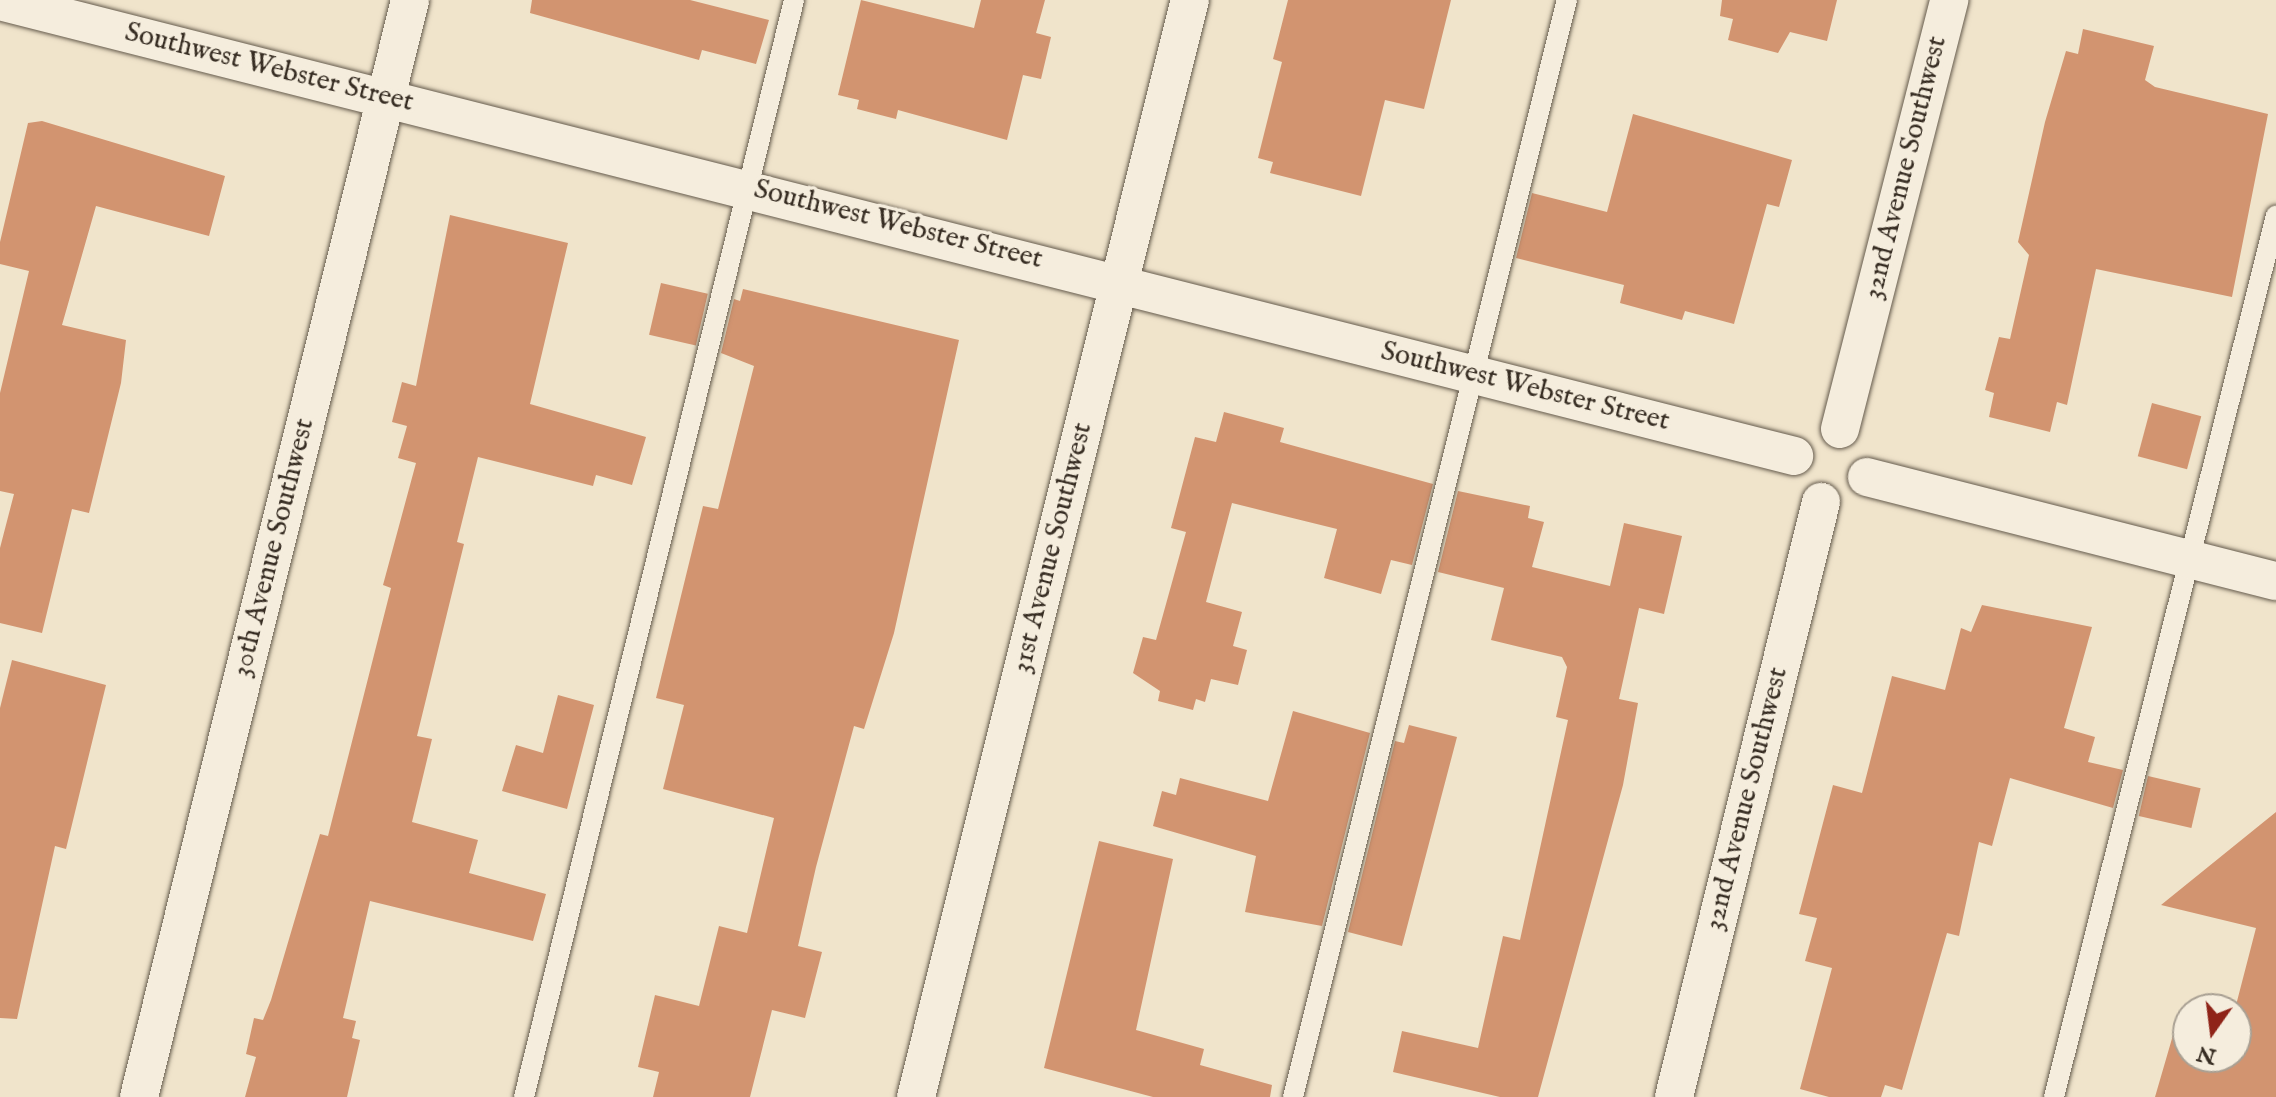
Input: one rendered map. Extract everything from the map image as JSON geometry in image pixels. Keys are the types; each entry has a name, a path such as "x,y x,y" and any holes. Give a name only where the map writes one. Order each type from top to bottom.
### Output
{"street":[{"name":"30th Avenue Southwest","path":"139,1097 410,0"},
{"name":"31st Avenue Southwest","path":"916,1097 1190,0"},
{"name":"32nd Avenue Southwest","path":"1840,429 1949,0"},
{"name":"Southwest Webster Street","path":"0,1 748,187 1794,456"},
{"path":"1840,429 1864,446 1867,477 1850,498 1821,502 1795,479 1794,456 1811,432 1840,429"},
{"path":"1867,477 2276,581"},
{"name":"32nd Avenue Southwest","path":"1674,1097 1821,502"}],"lane":[{"path":"524,1097 794,0"},
{"path":"1293,1097 1567,0"},
{"path":"2054,1097 2276,216"}],"building":[{"path":"532,0 690,0 769,20 756,64 702,50 699,60 530,13"},
{"path":"861,0 974,28 981,0 1045,0 1036,33 1051,37 1041,79 1023,75 1007,140 898,110 896,119 857,109 859,100 838,95"},
{"path":"1288,0 1451,0 1424,109 1385,100 1361,196 1270,173 1273,162 1258,158 1282,62 1273,59"},
{"path":"1722,0 1837,0 1827,41 1790,32 1778,53 1728,40 1733,19 1720,16"},
{"path":"2083,29 2154,46 2145,80 2155,87 2268,114 2232,297 2096,269 2067,405 2057,402 2050,432 1989,417 1994,393 1985,390 1999,337 2010,339 2029,255 2018,242 2045,122 2066,51 2078,54"},
{"path":"1633,114 1792,160 1779,207 1767,204 1734,324 1685,311 1682,320 1620,303 1624,285 1516,258 1532,193 1607,212"},
{"path":"42,121 225,176 209,236 96,206 62,325 126,340 121,383 89,513 72,509 42,633 0,623 0,548 14,494 0,491 0,393 29,271 0,264 0,242 28,123"},
{"path":"450,215 568,243 530,404 646,437 632,485 596,475 593,486 478,457 457,542 464,544 417,736 432,739 412,822 478,840 469,873 546,894 533,941 370,901 343,1018 356,1021 352,1038 360,1040 347,1097 245,1097 256,1057 246,1054 254,1018 263,1020 320,834 328,836 391,588 383,585 416,463 398,458 407,426 392,422 402,382 416,386"},
{"path":"661,283 708,294 696,345 649,335"},
{"path":"743,289 959,340 894,633 864,729 854,726 798,946 822,952 805,1018 772,1010 750,1097 653,1097 659,1072 638,1067 655,995 699,1006 719,926 747,933 774,818 663,789 684,705 656,698 703,506 718,509 754,366 721,353 734,299 740,301"},
{"path":"2152,403 2201,416 2187,469 2138,456"},
{"path":"1224,412 1284,428 1280,442 1433,484 1412,565 1391,560 1381,594 1324,578 1337,529 1232,503 1206,602 1242,612 1233,646 1247,650 1238,685 1211,679 1205,702 1196,699 1193,710 1158,701 1160,691 1133,673 1143,637 1156,640 1186,532 1171,528 1195,437 1216,442"},
{"path":"1458,491 1530,506 1528,518 1544,522 1532,567 1610,586 1624,523 1682,536 1664,614 1639,608 1619,699 1638,703 1623,785 1538,1097 1500,1097 1393,1072 1402,1031 1478,1048 1503,936 1520,940 1568,720 1556,717 1567,667 1562,657 1491,640 1504,588 1438,572"},
{"path":"1982,605 2092,627 2064,728 2095,737 2088,762 2123,770 2113,808 2010,778 1992,846 1979,842 1959,936 1947,933 1902,1090 1885,1085 1881,1097 1829,1097 1800,1089 1832,968 1805,961 1817,918 1799,914 1833,785 1862,793 1892,676 1945,690 1961,628 1971,632"},
{"path":"12,660 106,685 66,849 55,846 17,1019 0,1018 0,708"},
{"path":"558,695 594,705 567,809 502,791 516,745 543,753"},
{"path":"1293,711 1370,733 1322,926 1245,912 1256,856 1153,826 1162,791 1176,795 1180,778 1268,801"},
{"path":"1409,725 1457,737 1402,946 1348,932 1395,741 1404,743"},
{"path":"2148,776 2201,788 2191,828 2139,816"},
{"path":"2276,812 2276,1097 2155,1097 2172,1039 2172,1073 2252,1073 2252,993 2239,993 2256,928 2161,905"},
{"path":"1099,841 1173,859 1136,1030 1204,1049 1200,1065 1272,1085 1270,1097 1153,1097 1044,1068"}]}
